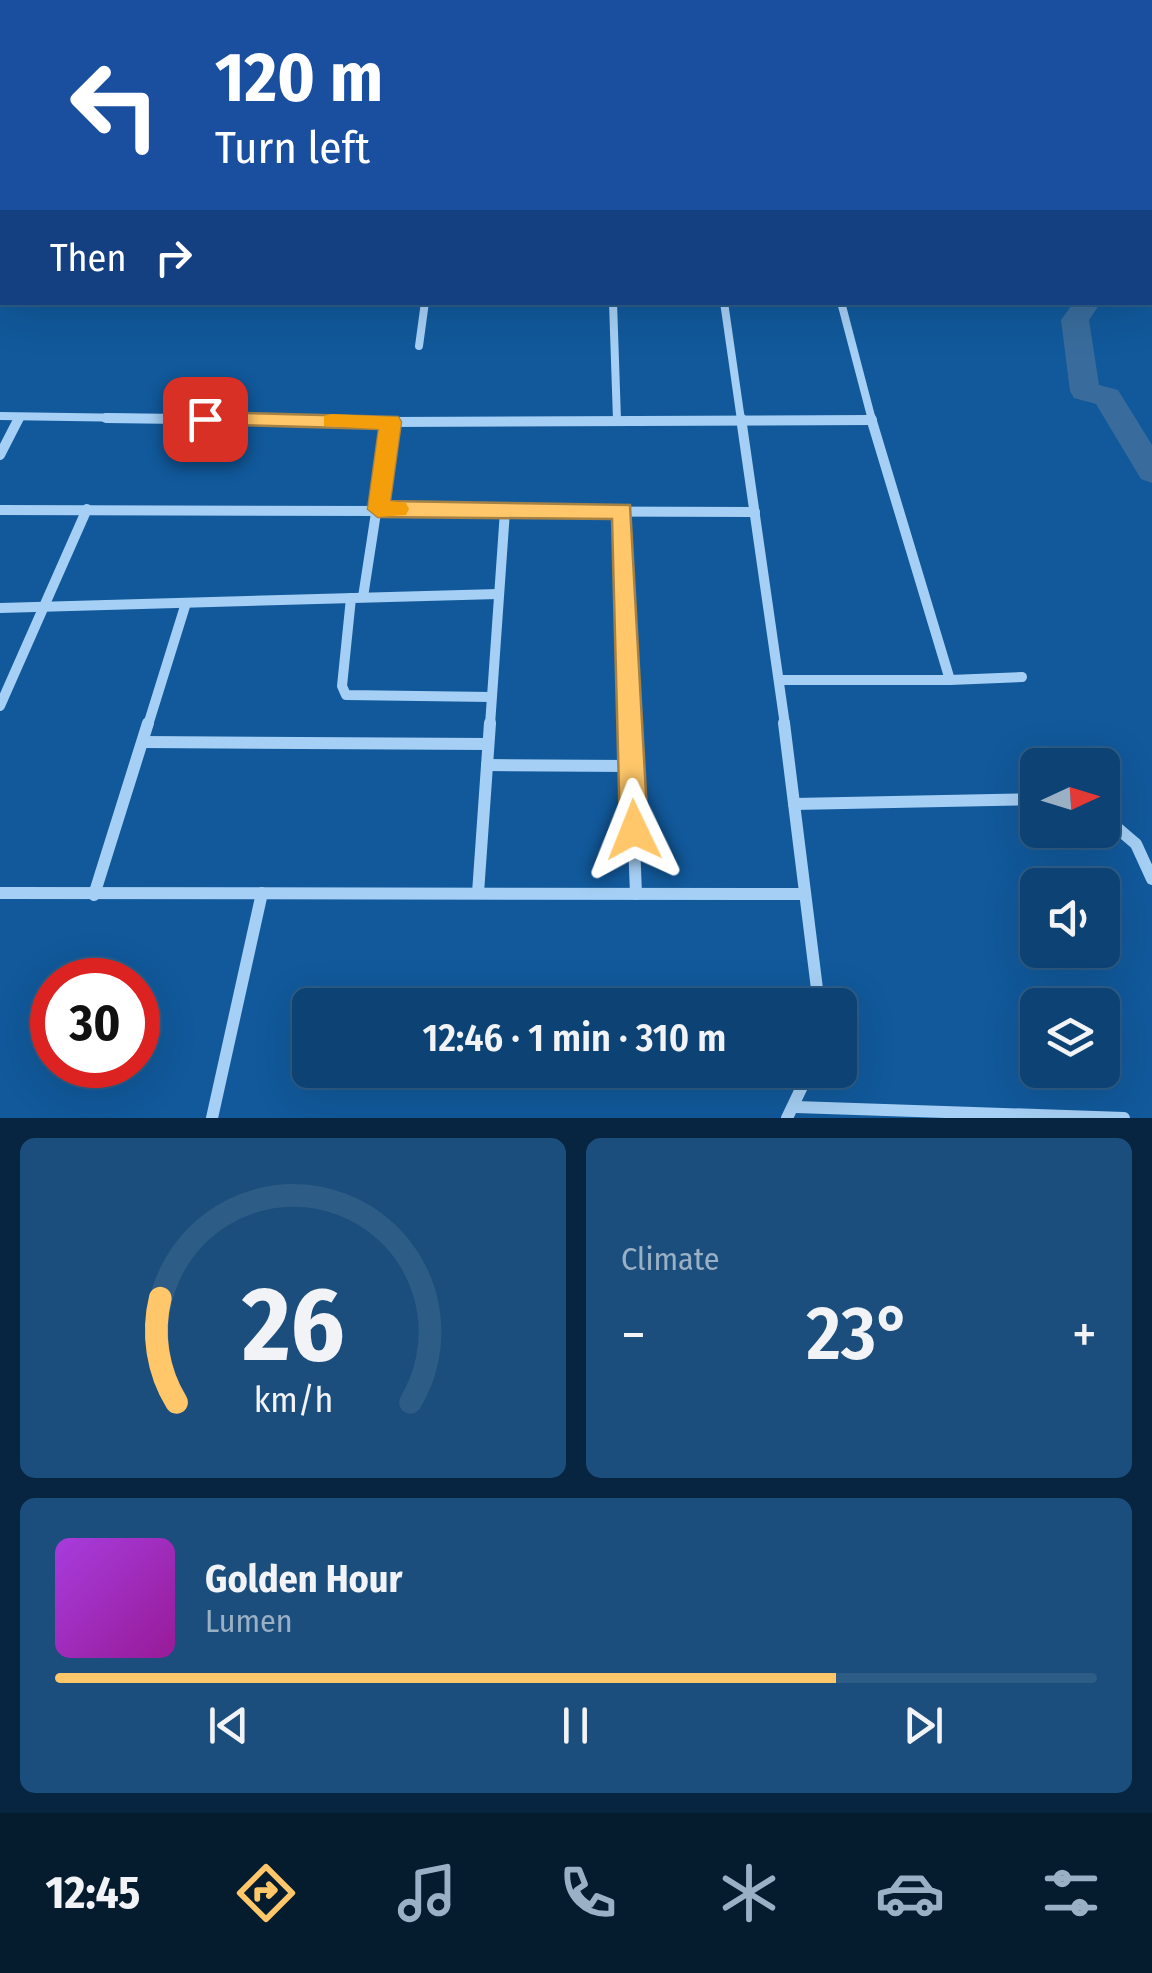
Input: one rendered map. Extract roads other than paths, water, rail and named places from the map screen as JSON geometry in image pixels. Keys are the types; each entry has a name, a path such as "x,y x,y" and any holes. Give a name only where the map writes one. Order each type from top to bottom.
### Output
{"street":[{"path":"867,0 935,0"},
{"path":"419,346 425,305"},
{"path":"613,305 616,421"},
{"path":"724,305 779,680 817,988"},
{"path":"842,305 950,680"},
{"path":"0,416 390,422 872,420"},
{"path":"0,455 20,417"},
{"path":"390,422 378,509 357,597 342,686 346,694 491,697"},
{"path":"0,706 87,509"},
{"path":"0,510 755,512"},
{"path":"478,893 505,510"},
{"path":"622,511 636,894"},
{"path":"0,608 498,594"},
{"path":"94,895 186,603"},
{"path":"779,680 1022,677"},
{"path":"143,742 488,744"},
{"path":"487,765 631,766"},
{"path":"794,804 1020,799"},
{"path":"1120,830 1136,844 1152,879"},
{"path":"0,893 804,894"},
{"path":"212,1118 262,893"},
{"path":"802,1088 792,1112 1124,1118"}],"waterway":[{"path":"1086,305 1075,320 1085,391 1107,397 1152,471"}]}
